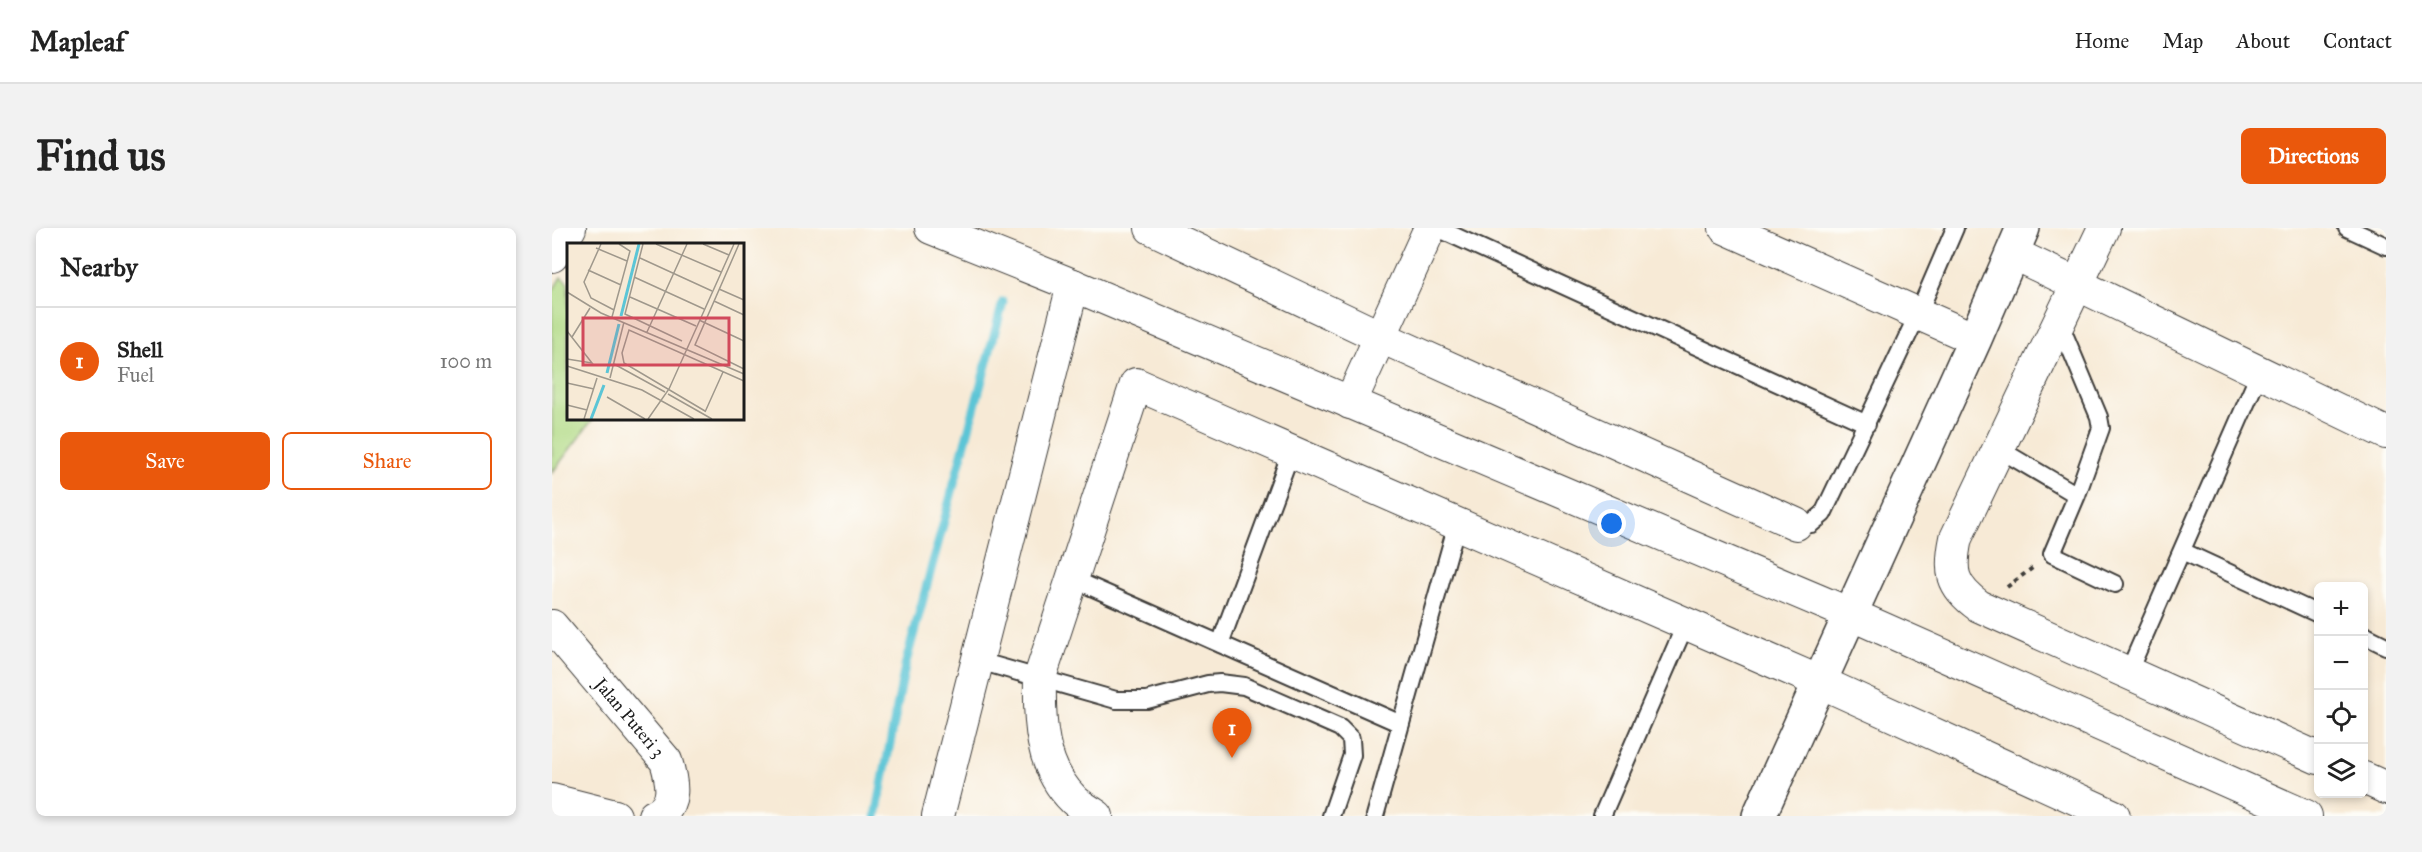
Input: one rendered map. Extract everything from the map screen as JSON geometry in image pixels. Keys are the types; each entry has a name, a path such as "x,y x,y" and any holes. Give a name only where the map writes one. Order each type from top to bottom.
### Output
{"street":[{"path":"552,256 570,228"},
{"path":"931,228 1073,285 1850,614 2306,816"},
{"path":"1151,228 1381,337 1796,524"},
{"path":"1350,403 1430,228"},
{"path":"1725,228 1976,339"},
{"path":"2104,228 1956,538 1953,552 1953,577 1959,588 1979,606 2314,756"},
{"path":"1759,816 1976,339 2018,241 2078,285 2386,433"},
{"path":"945,813 979,661 1073,285"},
{"path":"1097,816 1074,800 1059,779 1044,750 1039,718 1040,677 1136,384 1820,682 2114,816"},
{"name":"Jalan Puteri 3","path":"552,626 666,761 671,777 671,801 654,816"},
{"path":"552,800 615,816"}],"lane":[{"path":"1437,228 1866,424"},
{"path":"1796,524 1811,524 1823,513 1918,314 1955,228"},
{"path":"2347,228 2386,246"},
{"path":"2060,324 2100,423 2099,433 2077,495 2052,554 2115,584"},
{"path":"2128,673 2260,372"},
{"path":"1999,449 2077,495"},
{"path":"1220,644 1291,452"},
{"path":"1375,816 1457,524"},
{"path":"2182,551 2314,612"},
{"path":"1071,578 1401,724"},
{"path":"1602,816 1686,623"},
{"path":"2366,636 2386,646"},
{"path":"979,661 1127,701 1157,698 1208,684 1233,684 1256,690 1340,728 1352,739 1353,747 1331,816"}],"path":[{"path":"1979,606 2052,554"}],"green space":[{"path":"561,277 567,282 567,420 592,420 552,473 552,292"}],"waterway":[{"path":"876,816 905,666 1003,302"}],"place":[{"name":"Shell","path":"1232,758"}]}
